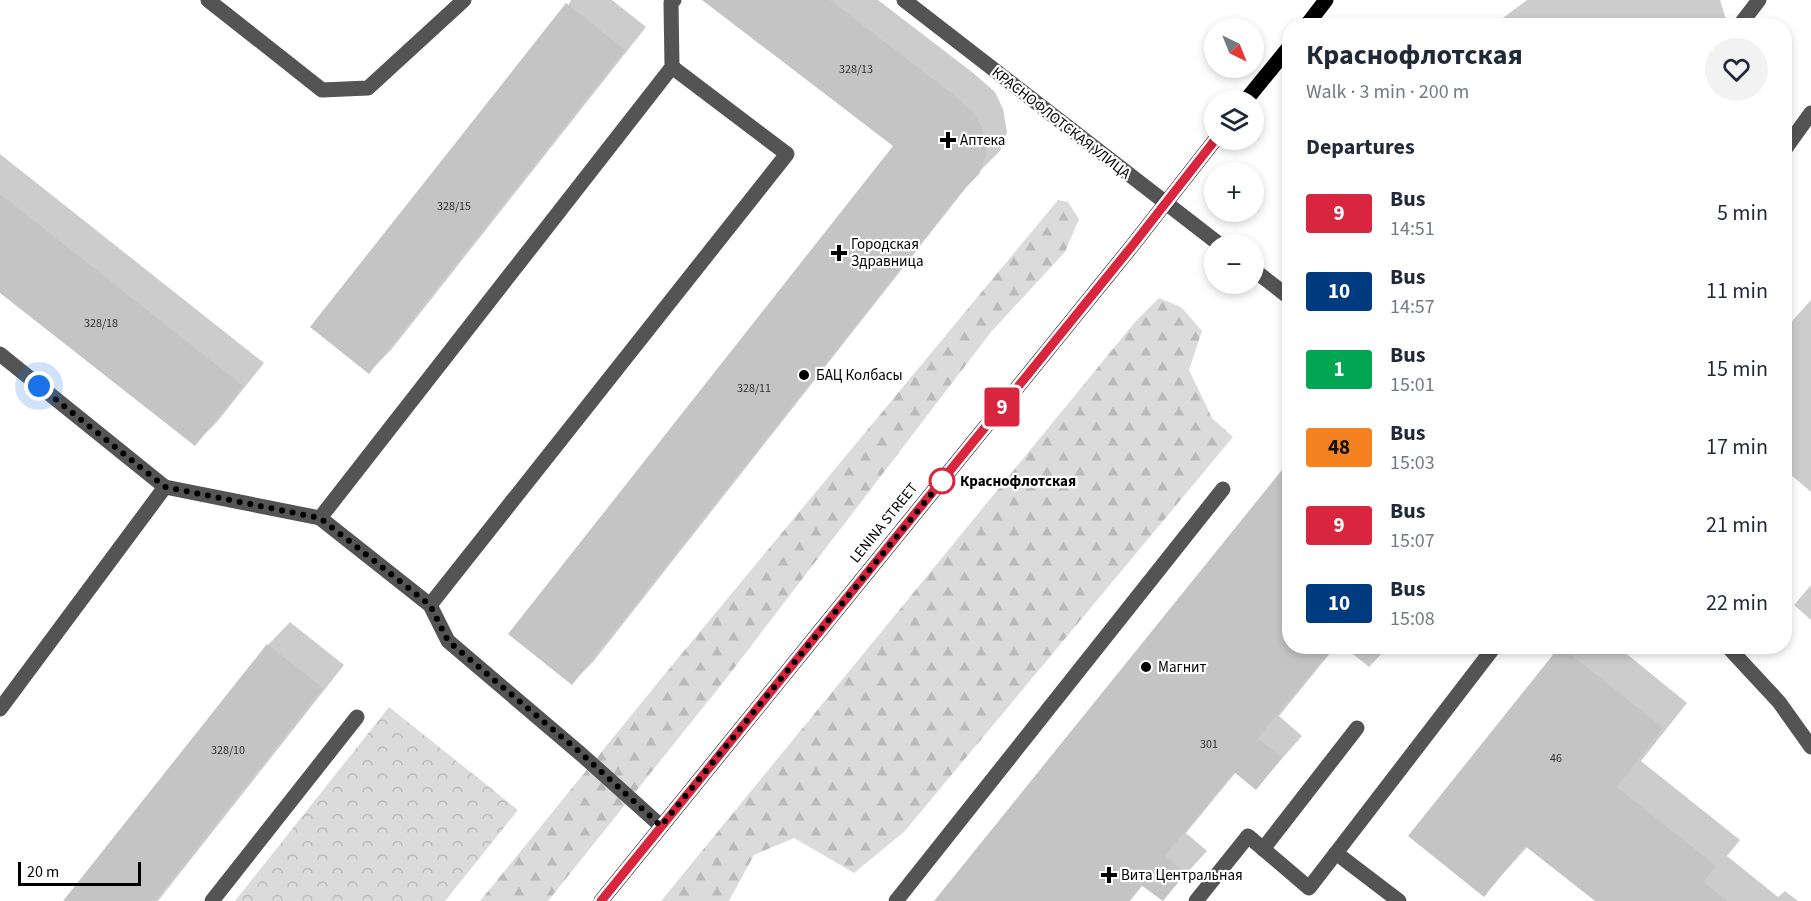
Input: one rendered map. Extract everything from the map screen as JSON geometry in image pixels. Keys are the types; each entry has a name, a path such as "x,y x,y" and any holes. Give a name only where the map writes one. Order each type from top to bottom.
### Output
{"main road":[{"path":"1312,18 1326,0"},
{"path":"1254,90 1282,56"},
{"name":"LENINA STREET","path":"601,901 1207,150"}],"street":[{"path":"208,0 322,90 368,88 465,0"},
{"path":"320,518 672,68 672,3 674,0"},
{"name":"КРАСНОФЛОТСКАЯ УЛИЦА","path":"904,0 1206,234"},
{"path":"1745,18 1759,0"},
{"path":"430,605 787,154 672,68"},
{"path":"1792,139 1811,113"},
{"path":"1264,278 1282,292"},
{"path":"0,354 165,487 320,518 430,605 448,641 582,754 661,826"},
{"path":"0,709 165,487"},
{"path":"897,901 1223,489"},
{"path":"1196,901 1248,836 1309,888 1489,654"},
{"path":"1734,654 1779,702 1811,747"},
{"path":"212,901 357,717"},
{"path":"1263,849 1357,728"},
{"path":"1336,853 1399,901"}],"green space":[{"path":"1058,200 1068,202 1079,219 1065,252 991,332 725,680 548,901 480,901 669,669"},
{"path":"1159,298 1181,307 1202,331 1189,370 1212,418 1233,437 904,832 854,873 794,838 754,855 729,901 661,901 1135,322"},
{"path":"389,707 518,810 445,901 235,901"}],"building":[{"path":"702,0 830,0 974,113 983,130 987,154 979,174 956,198 572,685 508,634 893,146"},
{"path":"566,3 625,50 369,374 310,327"},
{"path":"0,194 243,386 195,446 0,293"},
{"path":"1282,470 1282,654 1327,654 1258,738 1282,758 1256,790 1234,772 1165,856 1186,873 1163,901 1141,885 1128,901 934,901"},
{"path":"267,644 323,688 155,901 63,901"},
{"path":"1554,654 1570,654 1663,728 1617,787 1716,866 1703,882 1727,901 1595,901 1525,846 1484,897 1408,836"}],"bus line":[{"name":"9","path":"601,901 1132,246 1207,150"}],"place":[{"name":"Аптека","path":"948,140"},
{"name":"Городская Здравница","path":"839,253"},
{"name":"БАЦ Колбасы","path":"804,375"},
{"name":"Краснофлотская","path":"942,481"},
{"name":"Магнит","path":"1146,667"},
{"name":"Вита Центральная","path":"1109,875"}],"route":[{"path":"39,386 165,487 320,518 430,605 448,641 582,754 661,826 942,481"}]}
